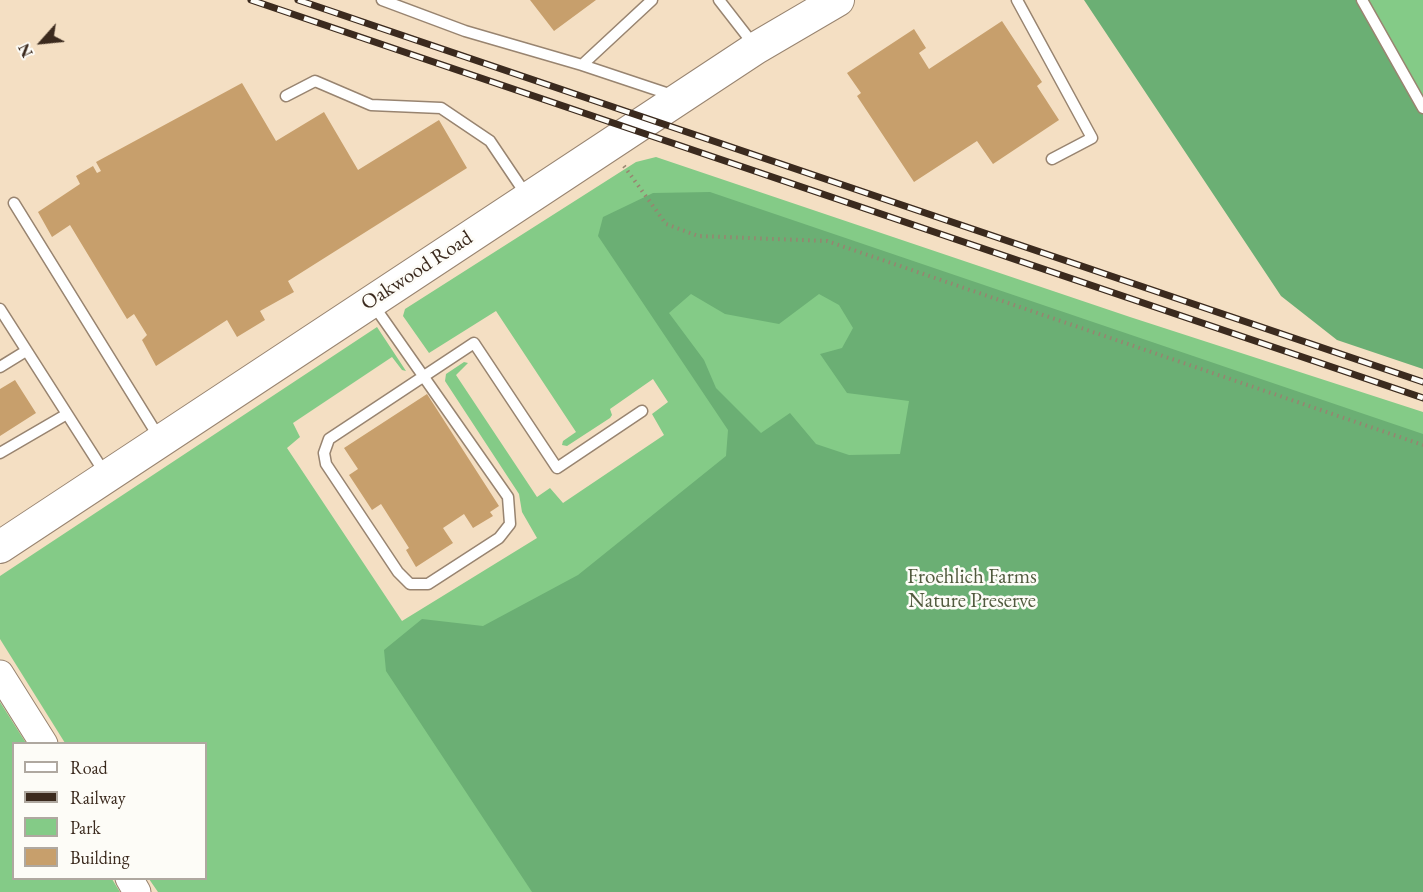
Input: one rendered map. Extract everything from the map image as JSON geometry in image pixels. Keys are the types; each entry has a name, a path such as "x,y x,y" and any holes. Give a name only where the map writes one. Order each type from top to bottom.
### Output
{"main road":[{"name":"Oakwood Road","path":"0,547 756,48 838,0"}],"street":[{"path":"0,674 43,742"}],"lane":[{"path":"382,0 465,31 582,65 681,98"},
{"path":"582,65 652,0"},
{"path":"719,0 756,48"},
{"path":"1017,0 1092,138 1052,159"},
{"path":"1362,0 1423,108"},
{"path":"286,96 315,81 371,105 441,108 490,141 529,199"},
{"path":"14,203 160,440"},
{"path":"370,301 425,375 508,497 510,524 499,538 428,584 410,584 398,572 326,464 324,453 329,439 425,375 474,343 557,468 642,411"},
{"path":"0,309 106,475"},
{"path":"0,367 26,351"},
{"path":"0,453 67,414"}],"path":[{"path":"624,166 666,224 698,236 827,241 1423,445"}],"green space":[{"path":"1084,0 1368,0 1423,103 1423,369 1337,340 1281,296"},
{"path":"1355,0 1423,0 1423,128"},
{"name":"Froehlich Farms Nature Preserve","path":"656,157 1130,317 1423,412 1423,892 158,892 150,880 207,880 207,742 64,742 0,639 0,576 377,327 406,371 402,370 392,357 293,423 300,437 287,448 402,621 537,538 522,512 519,494 445,381 446,374 464,362 468,363 456,375 537,497 550,488 563,503 664,435 652,414 668,402 653,379 610,409 612,415 610,418 567,446 562,445 563,441 576,432 496,311 429,353 403,316 405,309 636,162"},
{"name":"Froehlich Farms Nature Preserve","path":"710,192 1423,434 1423,892 532,892 386,671 384,650 422,619 483,626 578,575 726,456 728,430 598,236 603,217 653,193","holes":["691,294 725,314 779,324 819,294 839,305 853,328 842,348 820,354 847,393 909,401 900,454 849,455 816,444 790,413 761,433 716,388 704,360 669,313"]},
{"path":"0,702 25,742 12,742 12,880 113,880 120,892 0,892"}],"building":[{"path":"530,0 596,0 554,31"},
{"path":"1002,21 1042,82 1037,86 1059,120 993,164 977,141 914,182 857,96 861,93 847,73 914,29 926,48 919,53 929,69"},
{"path":"242,83 276,141 324,112 358,170 439,120 467,168 288,281 294,292 260,311 265,320 237,337 227,320 156,366 142,340 147,335 134,314 127,319 70,225 52,237 38,212 80,184 76,176 93,166 97,173 101,171 96,162"},
{"path":"15,380 36,413 0,436 0,389"},
{"path":"427,394 499,506 490,512 493,516 473,528 464,514 443,528 453,543 416,567 406,550 409,548 381,504 372,510 349,475 358,469 344,448"}],"railway":[{"path":"251,0 1423,398"},
{"path":"298,0 1423,382"}]}
